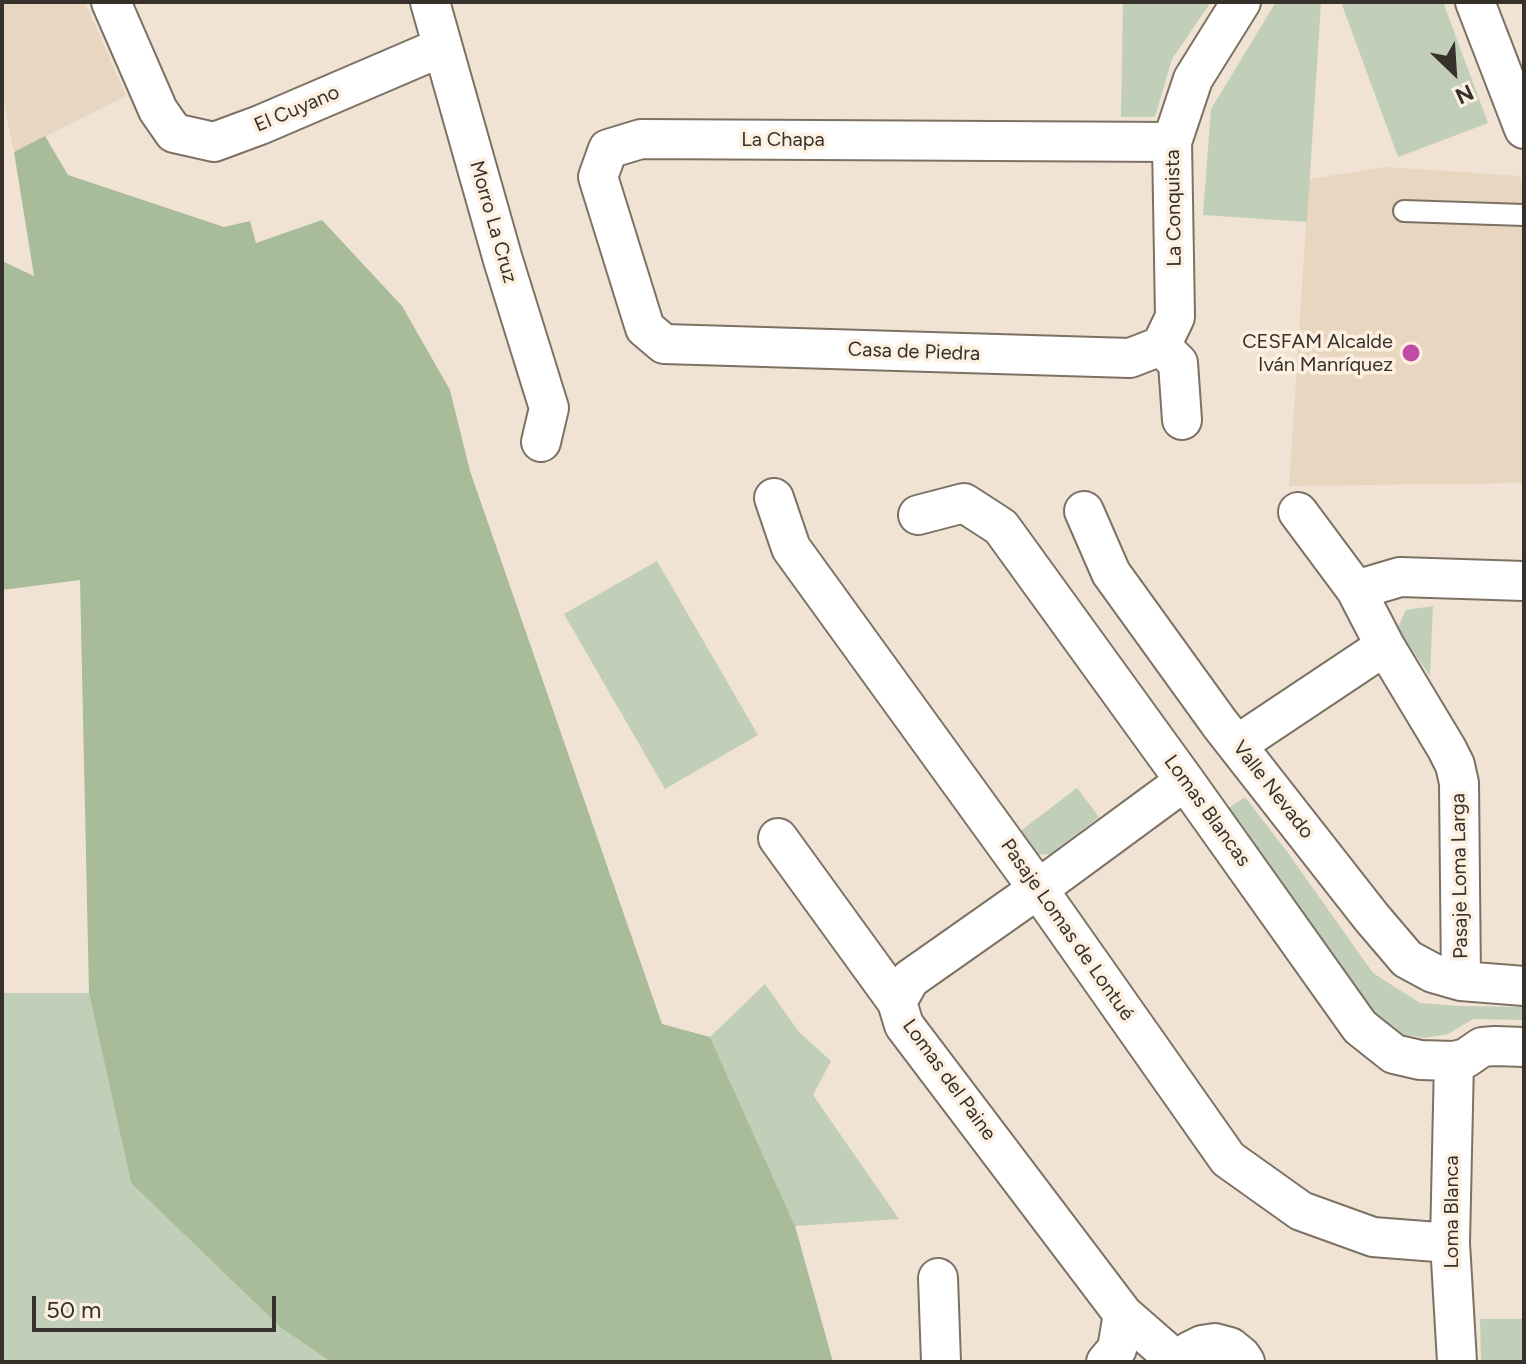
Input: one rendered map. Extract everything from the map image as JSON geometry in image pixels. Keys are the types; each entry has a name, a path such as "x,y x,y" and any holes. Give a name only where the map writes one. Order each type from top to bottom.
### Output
{"street":[{"name":"El Cuyano","path":"111,2 158,110 174,133 214,142 442,47"},
{"name":"Morro La Cruz","path":"430,2 503,260 549,408 541,442"},
{"name":"La Conquista","path":"1161,346 1175,317 1172,142 1193,79 1241,2"},
{"path":"1475,2 1524,129"},
{"name":"La Chapa","path":"664,344 645,328 598,177 608,149 641,139 1172,142"},
{"name":"Casa de Piedra","path":"664,344 1130,358 1161,346"},
{"path":"1161,346 1178,363 1182,420"},
{"name":"Pasaje Lomas de Lontué","path":"774,498 791,548 1038,889 1228,1159 1301,1211 1373,1237 1450,1243"},
{"name":"Lomas Blancas","path":"918,515 964,503 1001,527 1360,1027 1394,1054 1420,1060 1454,1061 1466,1058 1482,1047 1524,1047"},
{"name":"Valle Nevado","path":"1084,511 1111,573 1220,724 1407,959 1433,973 1461,981 1524,986"},
{"name":"Pasaje Loma Larga","path":"1298,512 1356,590 1455,765 1459,783 1461,981"},
{"path":"1356,590 1400,577 1524,581"},
{"path":"1238,744 1385,646"},
{"name":"Lomas del Paine","path":"1178,1362 1123,1314 904,1025 897,1002 910,979 1185,781"},
{"path":"778,838 897,1002"},
{"name":"Loma Blanca","path":"1454,1061 1450,1243 1457,1362"},
{"path":"938,1278 941,1362"},
{"path":"1106,1362 1117,1349 1123,1314"},
{"path":"1178,1362 1190,1351 1215,1343 1230,1347 1245,1362"}],"lane":[{"path":"1404,211 1524,215"}],"shaded area":[{"path":"2,2 85,2 126,96 14,152 2,94"},
{"name":"CESFAM Alcalde Iván Manríquez","path":"1386,167 1520,176 1524,192 1524,483 1289,486 1309,179"}],"green space":[{"path":"1123,2 1211,2 1172,59 1155,117 1121,117"},
{"path":"1276,2 1321,2 1307,222 1203,215 1211,109"},
{"path":"1350,2 1443,2 1488,123 1398,157 1342,5"},
{"path":"45,136 68,175 224,227 250,221 256,243 322,220 402,306 450,390 470,471 662,1024 710,1037 795,1226 833,1362 331,1362 280,1327 131,1183 89,993 80,580 2,590 2,261 34,276 14,152"},
{"path":"657,561 758,735 665,789 564,614"},
{"path":"1433,606 1430,676 1397,629 1406,610"},
{"path":"1077,788 1099,817 1050,854 1036,855 1019,832"},
{"path":"1245,797 1373,973 1420,1003 1524,1007 1524,1020 1473,1019 1448,1034 1425,1038 1395,1033 1379,1022 1227,809"},
{"path":"765,984 799,1032 831,1061 813,1095 899,1219 795,1226 710,1037"},
{"path":"2,993 89,993 131,1183 280,1327 331,1362 2,1362"},
{"path":"1480,1319 1524,1319 1524,1362 1481,1362"}],"place":[{"name":"CESFAM Alcalde Iván Manríquez","path":"1411,353"}]}
